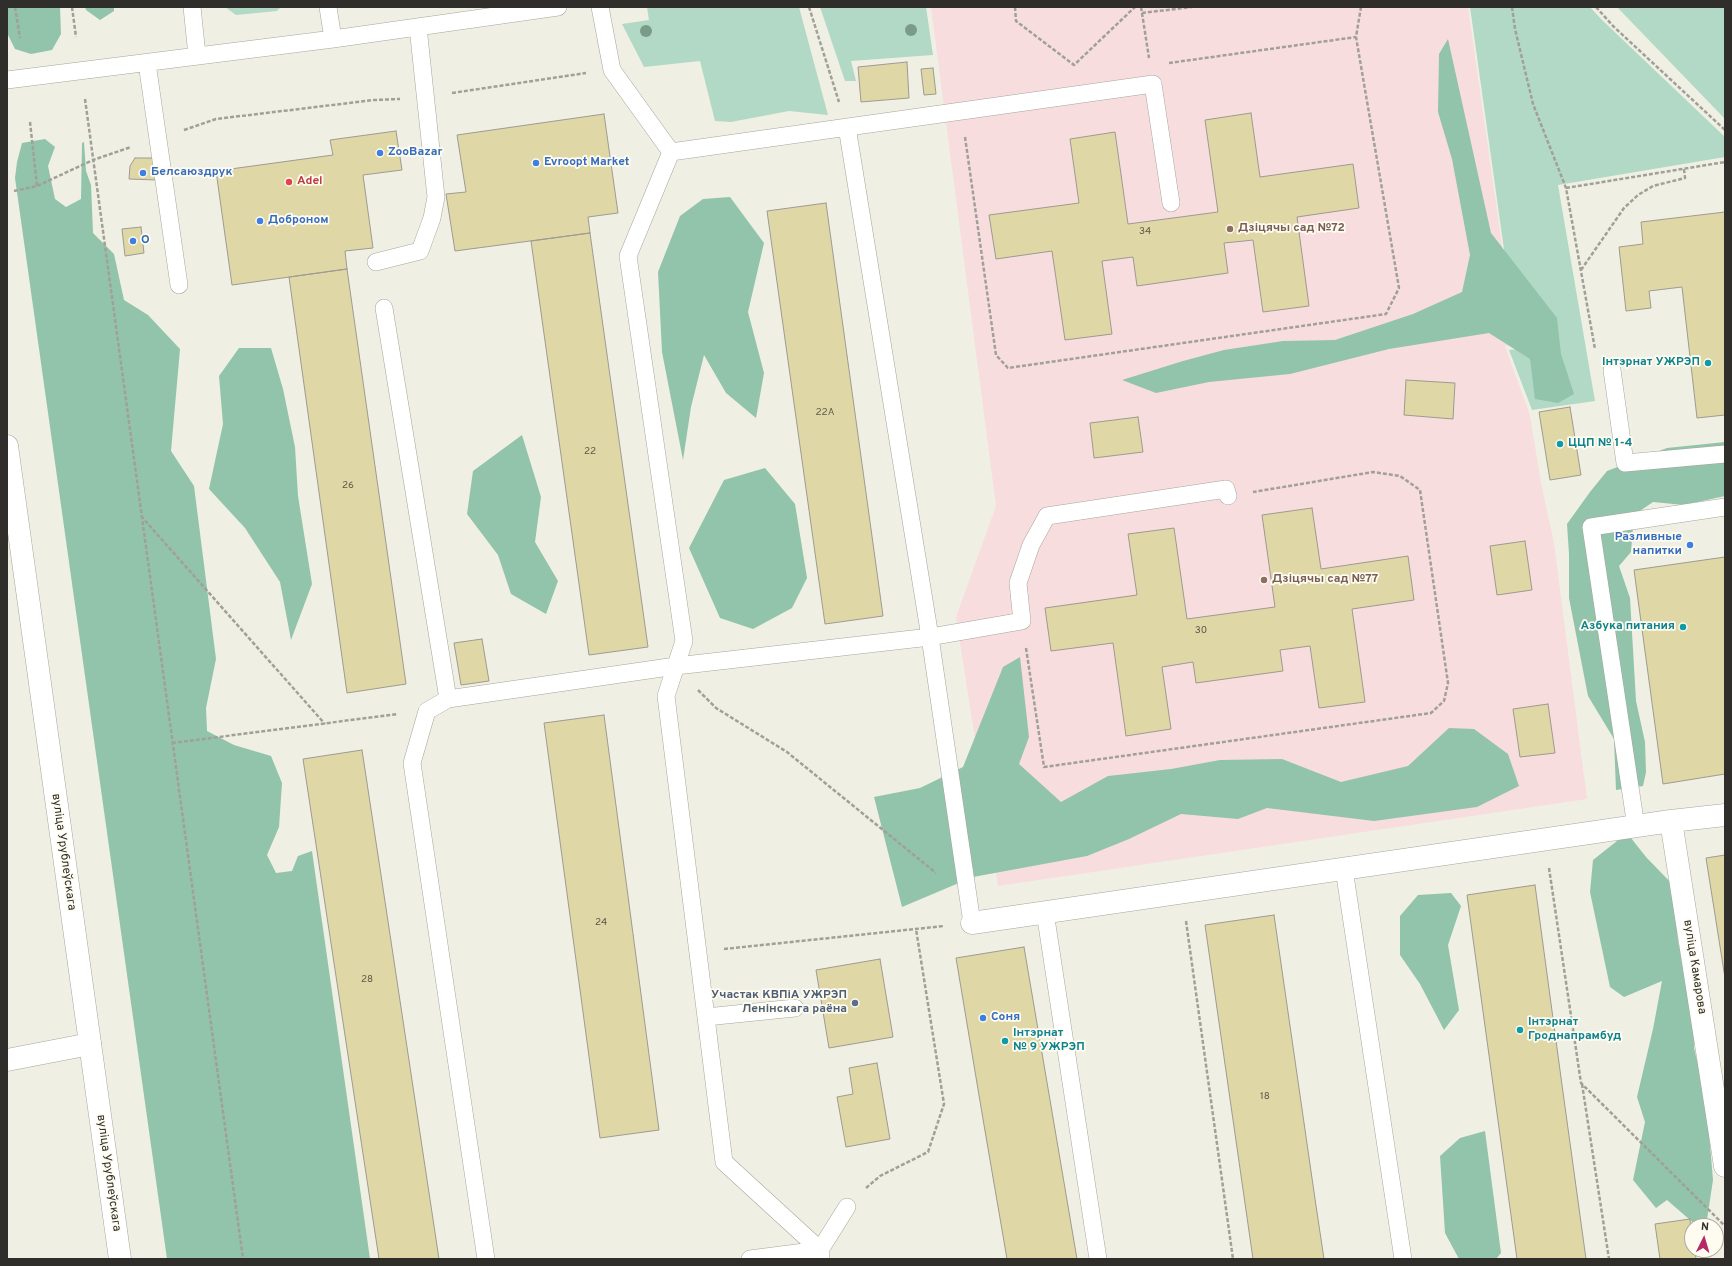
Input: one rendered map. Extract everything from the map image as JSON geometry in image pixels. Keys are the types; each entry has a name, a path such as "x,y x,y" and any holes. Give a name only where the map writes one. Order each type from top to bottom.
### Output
{"street":[{"name":"вуліца Урублеўскага","path":"7,446 120,1259"},
{"path":"972,923 1671,821 1725,815"},
{"name":"вуліца Камарова","path":"1671,821 1725,1166"},
{"path":"7,1060 90,1044"}],"lane":[{"path":"192,7 197,56"},
{"path":"328,7 333,39"},
{"path":"7,80 333,39 558,7"},
{"path":"600,7 612,70 671,152"},
{"path":"376,262 420,251 432,218 436,197 427,98 418,27"},
{"path":"147,63 179,285"},
{"path":"671,152 1153,84 1171,203"},
{"path":"848,127 930,637 972,923"},
{"path":"671,152 628,256 684,642 666,696 724,1162 820,1255"},
{"path":"384,308 448,699"},
{"path":"1612,370 1625,463 1725,454"},
{"path":"486,1259 412,763 427,711 448,699 676,666 930,637 1022,622 1018,583 1031,545 1047,516 1226,489 1228,496"},
{"path":"1636,827 1590,527 1725,507"},
{"path":"1344,869 1403,1259"},
{"path":"1045,912 1098,1259"},
{"path":"706,1018 795,1008"},
{"path":"820,1255 847,1207"},
{"path":"750,1259 820,1255"}],"path":[{"path":"15,7 20,38"},
{"path":"72,7 76,37"},
{"path":"809,7 848,127"},
{"path":"1014,7 1016,21 1074,65 1135,7"},
{"path":"1141,7 1153,84"},
{"path":"1142,13 1192,7"},
{"path":"961,111 996,355 1008,368 1386,314 1399,288 1356,37 1361,7"},
{"path":"1512,7 1515,29 1533,104 1566,188 1596,353 1612,370"},
{"path":"1596,7 1613,26 1725,130"},
{"path":"1150,66 1356,37"},
{"path":"14,191 37,186 93,160 216,119 374,100 427,98 612,70"},
{"path":"85,99 243,1259"},
{"path":"30,122 37,186"},
{"path":"1566,188 1725,162"},
{"path":"1581,271 1624,208 1638,195 1653,186 1685,178 1684,168"},
{"path":"1022,622 1044,767 1431,713 1444,701 1448,683 1420,490 1400,476 1373,472 1228,496"},
{"path":"141,516 325,724"},
{"path":"676,666 716,708 787,752 969,899"},
{"path":"172,743 427,711"},
{"path":"1548,863 1609,1259"},
{"path":"1185,916 1233,1259"},
{"path":"698,951 972,923"},
{"path":"847,1207 880,1176 928,1152 944,1104 916,929"},
{"path":"1582,1083 1725,1226"}],"shaded area":[{"path":"931,7 1468,7 1516,344 1505,346 1530,415 1541,483 1554,543 1587,799 998,886 956,617 996,506"}],"green space":[{"path":"7,7 60,7 61,34 52,50 31,54 15,49 7,33"},
{"path":"85,7 114,7 114,11 100,20 86,10"},
{"path":"225,7 281,7 277,11 236,15"},
{"path":"647,7 799,7 828,115 789,111 731,122 715,121 700,61 644,67 622,24 649,20"},
{"path":"820,7 926,7 933,55 851,61 856,81 845,81"},
{"path":"1470,7 1590,7 1725,137 1725,157 1558,185 1595,401 1532,410 1509,350 1518,349"},
{"path":"1617,7 1725,7 1725,119"},
{"path":"1448,39 1491,233 1557,318 1561,354 1574,394 1558,403 1535,399 1530,359 1489,333 1389,349 1290,374 1209,382 1156,393 1122,380 1224,350 1283,341 1335,340 1413,314 1462,292 1470,255 1452,159 1438,112 1439,54"},
{"path":"45,139 55,147 48,166 55,199 66,207 81,199 82,143 84,142 86,171 91,185 93,233 114,254 124,300 148,315 180,349 171,451 194,486 216,659 206,708 207,731 234,745 271,756 282,783 279,827 267,855 276,873 292,871 298,856 312,851 370,1259 167,1259 15,178 22,143"},
{"path":"730,197 764,243 748,312 764,373 756,418 726,393 704,355 691,407 683,460 662,352 658,272 680,216 703,199"},
{"path":"239,348 271,348 283,389 295,447 298,496 312,584 291,640 280,582 245,528 209,489 223,424 219,376"},
{"path":"522,435 541,497 535,542 558,581 546,614 511,594 498,555 467,514 473,471"},
{"path":"1725,442 1725,496 1684,505 1653,502 1634,515 1631,552 1619,566 1630,598 1636,701 1645,742 1646,772 1643,786 1616,790 1614,739 1588,696 1569,598 1567,524 1607,471 1667,448"},
{"path":"765,468 795,504 807,578 792,608 753,629 720,618 689,548 724,480"},
{"path":"1020,657 1029,737 1019,764 1061,802 1108,776 1171,769 1220,760 1282,759 1341,782 1408,766 1449,728 1474,729 1508,754 1519,786 1477,807 1374,821 1267,808 1238,819 1181,814 1129,839 1087,856 973,877 902,907 874,797 920,788 963,767 1003,667"},
{"path":"1627,833 1646,857 1675,887 1678,942 1695,1010 1694,1048 1706,1097 1713,1180 1707,1218 1688,1218 1667,1200 1656,1208 1633,1180 1645,1122 1637,1097 1653,1029 1662,981 1624,997 1610,987 1590,892 1593,860"},
{"path":"1451,893 1461,906 1448,945 1459,1010 1444,1030 1420,984 1400,955 1400,916 1418,895"},
{"path":"1485,1131 1501,1253 1496,1259 1459,1259 1445,1233 1440,1156 1460,1138"}],"building":[{"path":"907,62 909,98 861,102 858,67"},
{"path":"933,68 936,94 924,95 921,69"},
{"path":"1251,113 1260,177 1353,164 1359,208 1297,217 1309,306 1263,312 1253,240 1224,243 1228,273 1137,286 1133,257 1102,261 1112,334 1065,340 1052,251 996,259 989,215 1079,203 1070,139 1115,132 1128,224 1218,212 1205,120"},
{"name":"Evroopt Market","path":"604,114 618,213 588,217 590,233 455,251 446,194 466,192 457,135"},
{"path":"396,131 402,170 363,175 373,248 345,251 347,269 232,285 216,171 333,155 330,140"},
{"name":"Белсаюздрук","path":"135,158 154,158 157,180 129,179 130,166"},
{"path":"826,203 883,616 825,624 767,211"},
{"name":"Інтэрнат УЖРЭП","path":"1725,212 1725,415 1697,418 1682,287 1649,291 1651,308 1626,311 1619,247 1643,244 1641,222"},
{"name":"О","path":"141,227 144,253 125,256 122,229"},
{"path":"590,233 648,647 589,655 531,241"},
{"path":"347,269 406,684 347,693 289,277"},
{"path":"1406,380 1455,383 1453,419 1404,415"},
{"name":"ЦЦП № 1-4","path":"1570,407 1581,475 1550,480 1539,412"},
{"path":"1138,417 1143,452 1094,458 1090,423"},
{"path":"1312,508 1321,569 1408,556 1414,600 1352,609 1365,702 1319,708 1310,646 1280,650 1283,671 1196,683 1193,662 1162,667 1171,729 1126,736 1113,643 1051,651 1045,608 1137,595 1128,534 1174,528 1187,619 1275,607 1262,515"},
{"path":"1525,541 1532,590 1497,595 1490,546"},
{"name":"Азбука питания","path":"1725,557 1725,774 1663,784 1634,570"},
{"path":"482,639 489,681 461,685 454,643"},
{"path":"1548,704 1555,753 1520,757 1513,709"},
{"path":"604,715 659,1130 600,1138 544,723"},
{"path":"362,750 439,1259 379,1259 303,759"},
{"path":"1725,855 1725,978 1706,858"},
{"name":"Інтэрнат Гроднапрамбуд","path":"1535,885 1586,1259 1517,1259 1467,895"},
{"path":"1274,915 1324,1259 1253,1259 1205,925"},
{"name":"Інтэрнат № 9 УЖРЭП","path":"1024,947 1077,1259 1007,1259 984,1125 956,958"},
{"name":"Участак КВПіА УЖРЭП Ленінскага раёна","path":"880,959 893,1037 829,1048 816,970"},
{"path":"877,1063 890,1139 846,1147 837,1097 853,1094 849,1068"},
{"path":"1684,1220 1684,1258 1696,1259 1660,1259 1655,1224"}],"place":[{"name":"ZooBazar","path":"380,153"},
{"name":"Evroopt Market","path":"536,163"},
{"name":"Белсаюздрук","path":"143,173"},
{"name":"Adel","path":"289,182"},
{"name":"Доброном","path":"260,221"},
{"name":"Дзіцячы сад №72","path":"1230,229"},
{"name":"О","path":"133,241"},
{"name":"Інтэрнат УЖРЭП","path":"1708,363"},
{"name":"ЦЦП № 1-4","path":"1560,444"},
{"name":"Разливные напитки","path":"1690,545"},
{"name":"Дзіцячы сад №77","path":"1264,580"},
{"name":"Азбука питания","path":"1683,627"},
{"name":"Участак КВПіА УЖРЭП Ленінскага раёна","path":"855,1003"},
{"name":"Соня","path":"983,1018"},
{"name":"Інтэрнат Гроднапрамбуд","path":"1520,1030"},
{"name":"Інтэрнат № 9 УЖРЭП","path":"1005,1041"}]}
